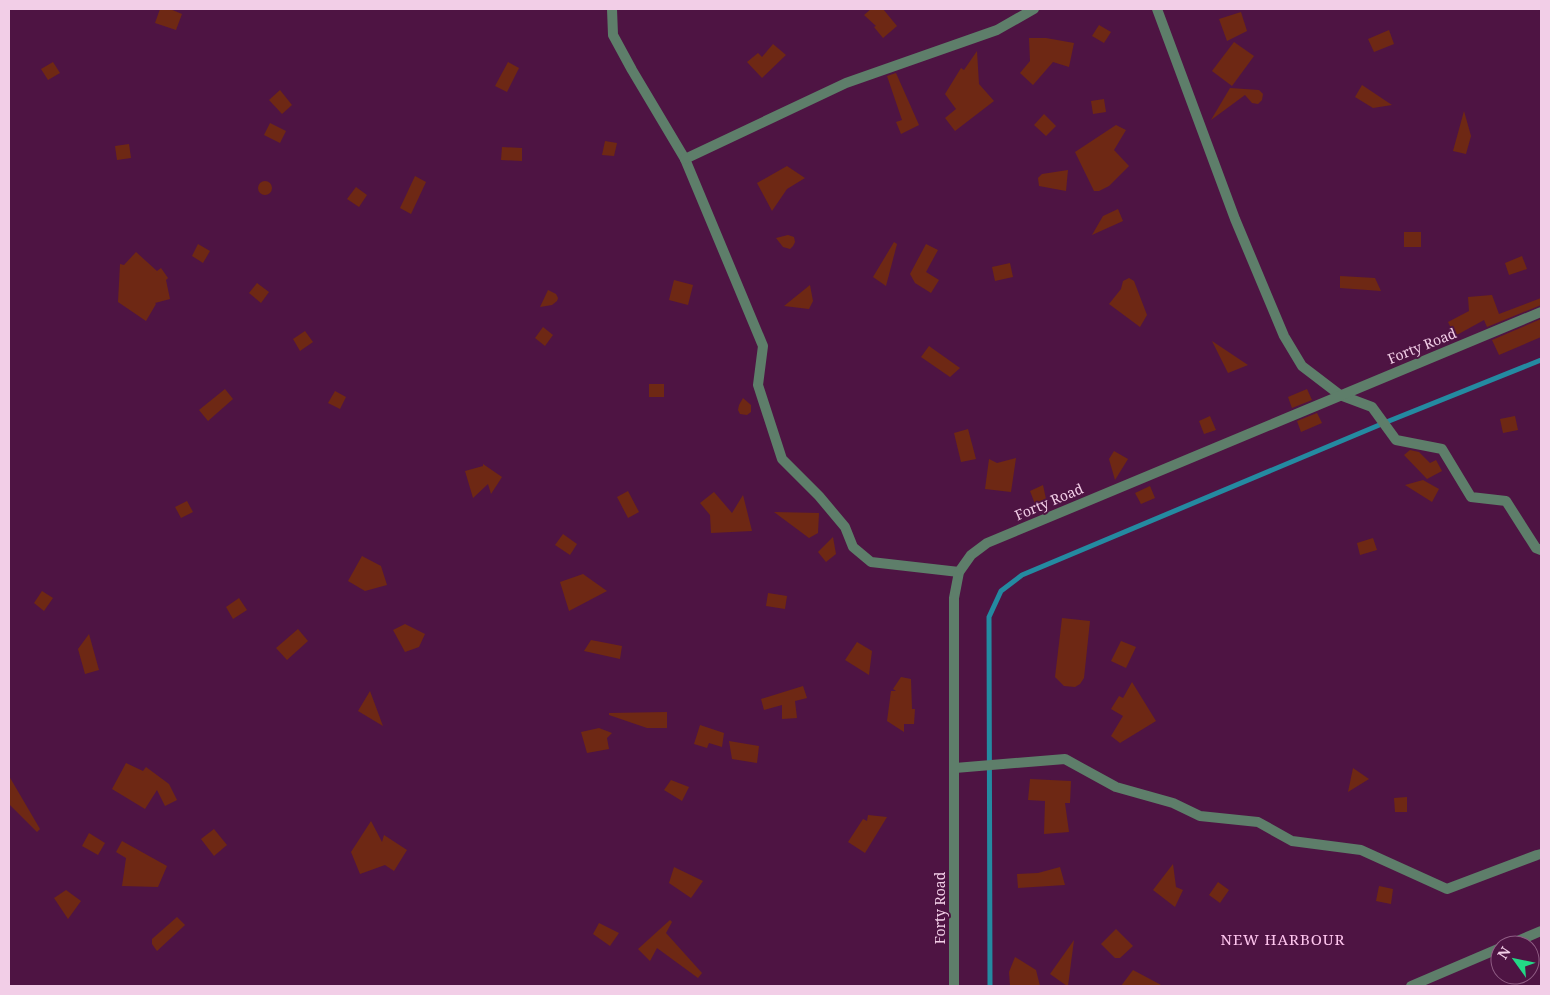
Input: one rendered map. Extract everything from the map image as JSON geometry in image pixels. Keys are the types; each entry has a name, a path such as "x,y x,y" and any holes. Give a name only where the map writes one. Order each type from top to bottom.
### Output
{"street":[{"path":"612,9 612,34 685,159 762,346 758,385 782,459 819,496 845,527 853,547 871,562 958,572"},
{"path":"685,159 846,83 996,30 1034,9"},
{"path":"1158,9 1235,219 1284,336 1302,366 1340,395 1372,407 1396,440 1442,449 1471,496 1506,501 1536,548 1541,550"},
{"name":"Forty Road","path":"954,986 954,598 958,572 971,555 987,543 1541,312"},
{"path":"955,768 1064,759 1116,787 1173,803 1200,816 1258,822 1292,841 1361,850 1447,889 1541,854"},
{"path":"1411,986 1490,952"}],"building":[{"path":"160,9 170,9 182,14 176,30 155,23"},
{"path":"871,9 883,9 897,26 883,38 874,27 876,26 864,15"},
{"path":"1241,12 1247,31 1227,41 1219,19"},
{"path":"1099,25 1111,32 1104,43 1092,36"},
{"path":"1389,30 1394,44 1374,52 1368,39"},
{"path":"1029,38 1046,38 1074,43 1069,67 1053,62 1033,85 1020,73 1030,61"},
{"path":"1234,42 1254,56 1232,86 1212,71"},
{"path":"773,44 786,55 762,78 747,62 758,53 762,57"},
{"path":"977,51 979,84 994,101 955,131 945,118 956,109 945,94 961,68 964,70"},
{"path":"53,62 60,73 48,80 41,69"},
{"path":"508,62 519,68 507,92 495,86"},
{"path":"896,73 919,125 901,134 896,122 902,120 887,76"},
{"path":"1362,85 1392,105 1373,108 1355,97"},
{"path":"1230,88 1259,90 1263,94 1262,100 1258,104 1252,103 1245,95 1211,120"},
{"path":"280,90 292,105 282,114 269,100"},
{"path":"1104,99 1106,112 1093,114 1091,101"},
{"path":"1464,111 1471,136 1466,154 1453,151"},
{"path":"1044,114 1056,126 1046,136 1034,125"},
{"path":"270,123 286,131 280,143 264,135"},
{"path":"1116,125 1126,130 1114,150 1129,166 1109,186 1099,191 1094,191 1075,152"},
{"path":"605,141 617,143 614,156 602,155"},
{"path":"129,144 131,158 117,160 115,146"},
{"path":"502,147 522,148 522,161 501,160"},
{"path":"787,166 805,178 787,189 772,211 757,183"},
{"path":"1068,170 1066,191 1039,186 1038,178 1042,174"},
{"path":"415,176 426,182 411,214 400,208"},
{"path":"265,181 270,183 272,188 270,193 265,195 260,193 258,188 260,183"},
{"path":"356,187 367,195 359,207 347,199"},
{"path":"1118,209 1123,221 1092,235 1103,216"},
{"path":"1404,232 1421,232 1421,247 1404,247"},
{"path":"788,235 794,237 795,242 790,249 783,247 776,238"},
{"path":"894,242 897,244 886,286 873,277"},
{"path":"198,244 210,251 203,263 192,256"},
{"path":"926,244 938,250 926,272 939,280 931,293 915,283 910,274"},
{"path":"136,252 157,271 161,268 168,278 166,280 170,299 155,303 146,321 118,302 120,264 124,265"},
{"path":"1522,256 1527,269 1509,275 1505,263"},
{"path":"1010,263 1013,277 995,281 992,267"},
{"path":"1340,276 1375,278 1381,291 1340,288"},
{"path":"1129,278 1134,281 1147,315 1140,327 1109,304 1121,289 1123,281"},
{"path":"674,280 693,285 688,305 669,300"},
{"path":"257,283 269,292 261,303 249,293"},
{"path":"810,285 813,301 809,309 784,306"},
{"path":"548,290 556,294 557,301 552,305 540,307"},
{"path":"1492,295 1499,314 1541,298 1541,305 1487,327 1484,320 1455,336 1448,322 1469,311 1468,297"},
{"path":"1541,319 1541,337 1499,355 1492,340"},
{"path":"543,327 553,335 545,346 535,338"},
{"path":"305,331 313,342 300,351 293,339"},
{"path":"1212,341 1248,365 1228,373"},
{"path":"929,346 960,368 950,377 921,357"},
{"path":"649,384 664,384 664,397 649,397"},
{"path":"225,389 233,399 208,421 199,410"},
{"path":"1307,389 1312,400 1292,408 1288,397"},
{"path":"335,391 346,397 340,409 328,403"},
{"path":"743,398 751,405 751,412 747,415 740,414 738,410"},
{"path":"1317,413 1322,423 1301,432 1297,421"},
{"path":"1210,416 1216,430 1204,434 1199,421"},
{"path":"1515,416 1518,430 1503,433 1500,419"},
{"path":"968,429 976,459 961,462 954,433"},
{"path":"1410,450 1419,452 1430,463 1436,460 1442,471 1427,479 1404,455"},
{"path":"1114,451 1128,459 1115,480 1109,459"},
{"path":"1016,458 1011,492 985,489 989,459 997,463"},
{"path":"483,464 502,477 491,494 488,484 473,498 465,471 483,466"},
{"path":"1423,480 1439,489 1432,502 1405,485"},
{"path":"1043,485 1046,499 1035,504 1030,491"},
{"path":"1150,486 1155,498 1141,504 1135,493"},
{"path":"628,491 639,512 628,518 617,497"},
{"path":"714,492 732,513 743,495 752,531 711,533 710,515 700,503"},
{"path":"187,501 193,512 181,518 175,507"},
{"path":"774,512 819,513 818,533 809,538"},
{"path":"563,534 577,544 570,555 555,545"},
{"path":"833,537 836,554 826,562 818,552"},
{"path":"1373,538 1377,550 1360,555 1357,543"},
{"path":"362,556 381,566 387,585 365,591 348,581"},
{"path":"583,574 607,591 569,611 560,582"},
{"path":"42,591 53,598 44,611 34,603"},
{"path":"768,593 787,596 785,609 766,606"},
{"path":"239,598 247,610 233,619 226,607"},
{"path":"1062,618 1090,621 1084,678 1075,687 1064,686 1055,677"},
{"path":"405,624 425,634 419,647 405,652 393,630"},
{"path":"298,629 308,641 287,660 276,648"},
{"path":"89,634 99,670 85,674 78,649"},
{"path":"591,640 622,646 620,659 584,651"},
{"path":"1121,641 1136,647 1126,668 1111,661"},
{"path":"857,642 872,651 869,675 845,660"},
{"path":"901,677 911,679 912,709 915,709 914,724 904,724 904,732 887,721 891,691 896,691 893,689"},
{"path":"1132,682 1156,721 1120,743 1111,736 1123,716 1111,709 1119,696 1123,698"},
{"path":"803,686 807,698 795,701 797,718 782,719 782,705 764,710 761,699"},
{"path":"370,691 383,726 358,711"},
{"path":"667,712 667,728 647,728 609,715 609,713"},
{"path":"700,725 724,733 722,747 709,743 707,748 694,744"},
{"path":"599,728 612,733 607,738 609,749 587,753 581,732"},
{"path":"729,741 759,746 757,763 732,759"},
{"path":"126,763 143,771 146,767 169,784 177,800 165,806 157,790 145,809 112,789"},
{"path":"1353,768 1369,779 1348,792"},
{"path":"9,776 40,829 37,832 9,804"},
{"path":"1030,779 1071,781 1070,803 1065,803 1069,832 1044,834 1045,801 1028,800"},
{"path":"671,780 689,787 682,801 664,790"},
{"path":"1407,797 1407,812 1395,812 1394,798"},
{"path":"868,815 887,817 865,853 848,842 863,819 867,821"},
{"path":"371,821 382,842 384,835 407,850 394,871 385,865 360,874 351,852"},
{"path":"214,829 227,845 214,856 201,839"},
{"path":"89,833 105,843 98,855 82,846"},
{"path":"122,841 167,866 158,887 122,886 126,858 116,852"},
{"path":"1173,864 1176,887 1183,890 1175,907 1153,890"},
{"path":"674,867 703,881 691,898 669,883"},
{"path":"1060,867 1065,885 1018,888 1017,874 1038,873"},
{"path":"1218,882 1229,890 1220,903 1209,895"},
{"path":"1379,886 1393,889 1391,904 1376,901"},
{"path":"66,890 81,901 68,919 54,898"},
{"path":"177,917 185,925 157,951 152,944 152,939"},
{"path":"670,920 672,922 666,933 702,973 698,978 657,948 650,961 638,949"},
{"path":"599,923 619,933 610,946 593,934"},
{"path":"1116,929 1133,946 1120,958 1115,958 1101,944"},
{"path":"1074,940 1068,986 1067,986 1050,974"},
{"path":"1015,957 1036,970 1040,986 1010,986 1009,972"},
{"path":"1133,970 1163,986 1121,986"}],"waterway":[{"path":"990,986 989,617 1001,591 1022,575 1384,423 1541,360"}],"district":[{"name":"NEW HARBOUR","path":"1283,940"}]}
